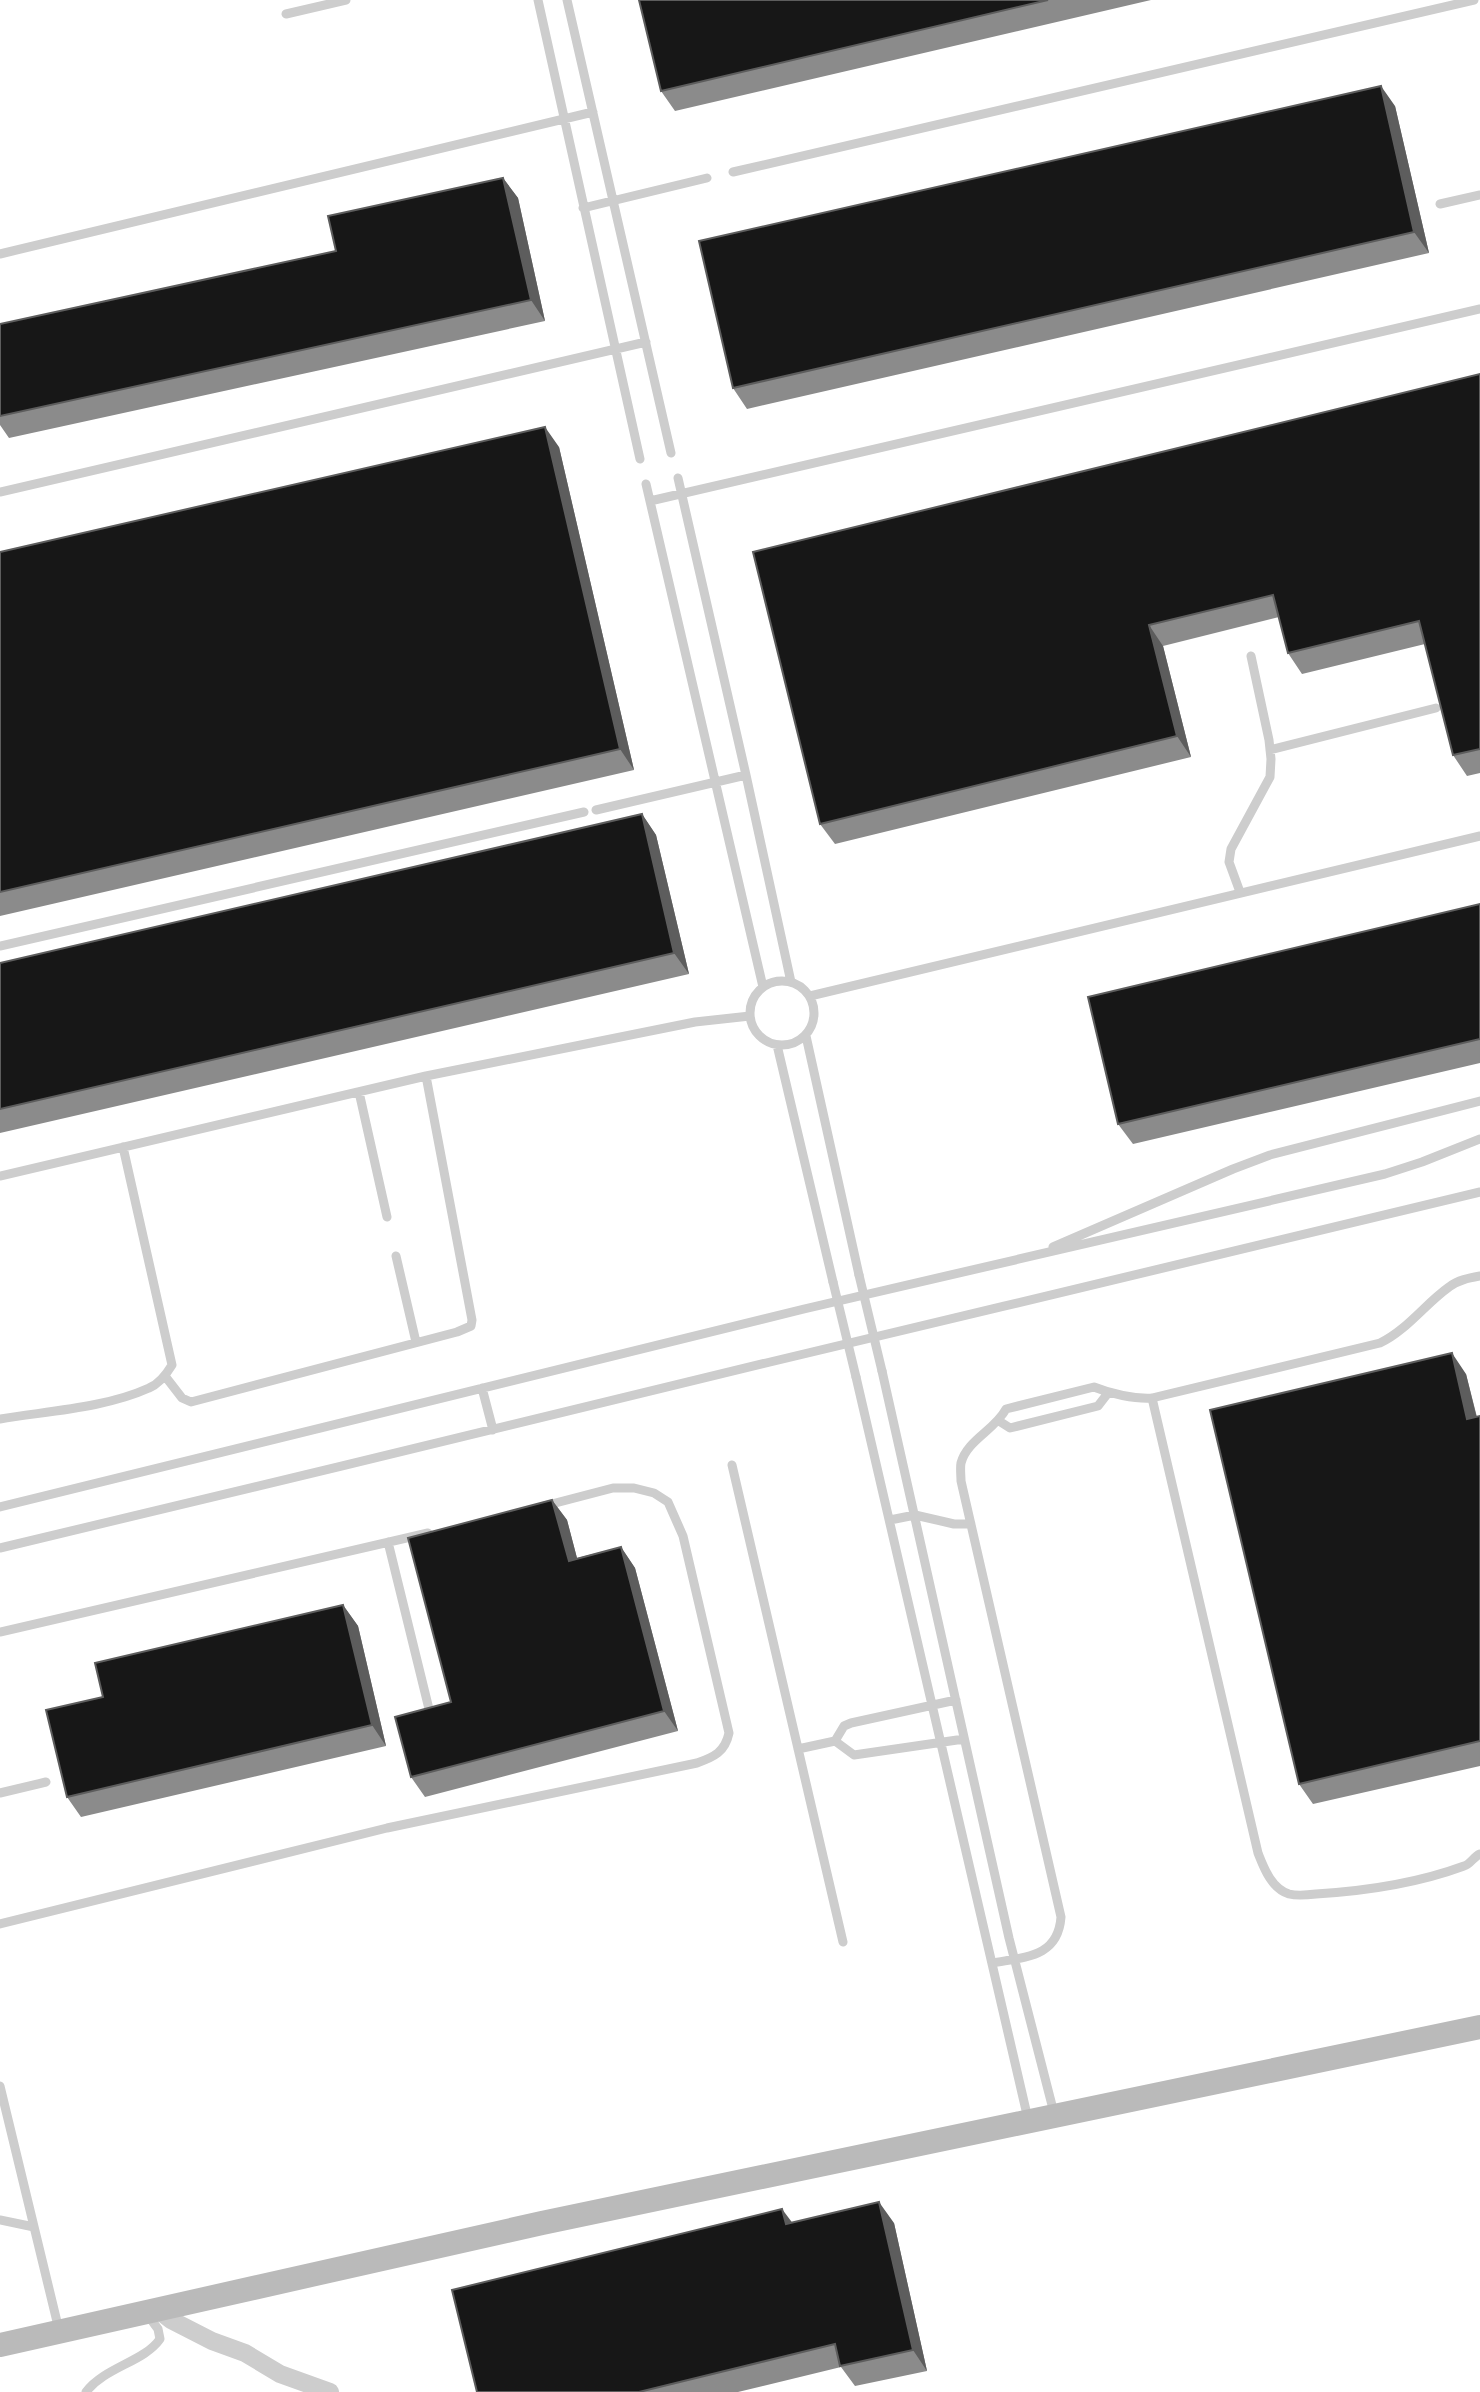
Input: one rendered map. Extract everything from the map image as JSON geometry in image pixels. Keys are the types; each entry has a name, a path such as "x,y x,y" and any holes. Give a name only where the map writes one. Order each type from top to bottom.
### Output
{"street":[{"path":"0,2345 556,2220 1480,2027"},
{"path":"151,2311 212,2341 245,2353 281,2374 330,2392"}],"lane":[{"path":"286,14 346,0"},
{"path":"538,0 640,459"},
{"path":"567,0 671,453"},
{"path":"733,172 1474,0"},
{"path":"0,254 593,112"},
{"path":"583,208 707,178"},
{"path":"1440,204 1480,195"},
{"path":"650,501 1480,309"},
{"path":"0,492 646,342"},
{"path":"678,478 791,982"},
{"path":"646,484 763,987"},
{"path":"1240,892 1229,862 1230,849 1270,777 1270,750 1251,656"},
{"path":"1270,750 1436,708"},
{"path":"596,810 746,775"},
{"path":"0,946 584,812"},
{"path":"810,996 1480,836"},
{"path":"772,982 791,982 803,988 810,996 815,1016 806,1035 797,1042 777,1045 758,1035 750,1016 755,995 763,987 772,982"},
{"path":"0,1177 426,1076 695,1022 750,1016"},
{"path":"806,1035 1014,1958 1055,2116"},
{"path":"777,1045 890,1520 1028,2121"},
{"path":"165,1377 182,1398 191,1402 471,1326 426,1076"},
{"path":"359,1092 387,1217"},
{"path":"1039,1254 1270,1155 1480,1101"},
{"path":"0,1507 1039,1254 1385,1174 1480,1139"},
{"path":"0,1419 97,1404 151,1388 165,1377 172,1365 123,1147"},
{"path":"0,1548 1480,1192"},
{"path":"396,1256 416,1342"},
{"path":"992,1962 1039,1953 1049,1947 1060,1928 1061,1917 961,1481 961,1464 970,1447 999,1421 1006,1409 1094,1387 1108,1393 1152,1398 1380,1342 1392,1337 1450,1286 1463,1279 1480,1276"},
{"path":"482,1388 493,1430"},
{"path":"999,1421 1010,1428 1098,1406 1108,1393"},
{"path":"1152,1398 1258,1853 1265,1873 1289,1894 1339,1892 1420,1879 1468,1865 1476,1854 1480,1854"},
{"path":"732,1465 842,1942"},
{"path":"0,1924 387,1828 697,1763 722,1751 729,1733 683,1536 668,1502 654,1493 634,1488 613,1488 532,1509"},
{"path":"890,1520 915,1515 954,1524 971,1524"},
{"path":"0,1632 439,1531"},
{"path":"388,1542 429,1709"},
{"path":"798,1749 835,1741 844,1726 851,1723 956,1700"},
{"path":"835,1741 855,1755 964,1739"},
{"path":"0,1793 46,1782"},
{"path":"1468,1865 1480,1871"},
{"path":"0,2086 60,2332"},
{"path":"0,2220 34,2227"},
{"path":"86,2392 103,2376 154,2347 160,2339 151,2311"}],"building":[{"path":"639,0 1048,0 661,91"},
{"path":"1381,86 1414,232 733,388 699,241"},
{"path":"503,178 531,300 0,416 0,324 336,251 328,216"},
{"path":"1480,374 1480,749 1453,755 1419,621 1288,653 1273,595 1149,625 1177,736 820,824 753,552"},
{"path":"545,427 620,749 0,892 0,552"},
{"path":"642,814 674,953 0,1109 0,963"},
{"path":"1480,904 1480,1039 1118,1124 1088,997"},
{"path":"1452,1353 1467,1419 1480,1416 1480,1741 1299,1784 1210,1410"},
{"path":"552,1500 569,1561 621,1547 664,1711 411,1777 395,1717 451,1702 408,1538"},
{"path":"343,1605 372,1725 67,1797 46,1710 103,1697 95,1663"},
{"path":"879,2202 913,2350 840,2366 835,2344 639,2392 477,2392 452,2290 782,2209 786,2224"}]}
